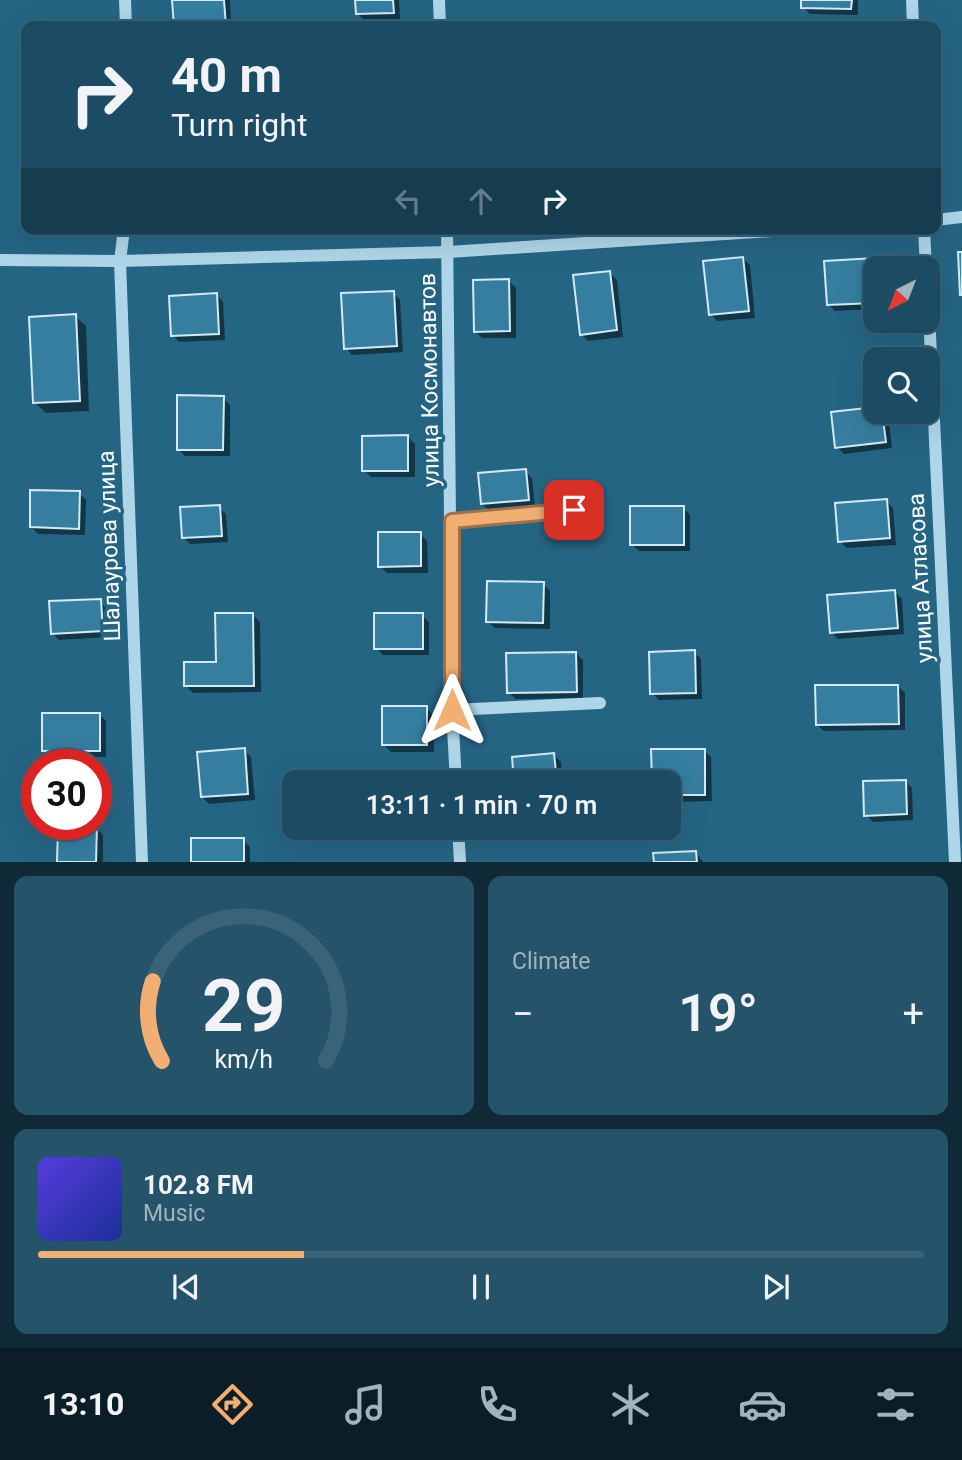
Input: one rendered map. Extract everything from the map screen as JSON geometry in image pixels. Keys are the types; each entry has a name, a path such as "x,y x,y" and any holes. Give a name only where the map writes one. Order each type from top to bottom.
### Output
{"street":[{"path":"125,0 126,21"},
{"path":"439,0 440,21"},
{"path":"912,0 913,21"},
{"path":"941,219 962,217"},
{"name":"Шалаурова улица","path":"123,235 120,261 142,862"},
{"name":"улица Космонавтов","path":"447,235 452,710 455,770"},
{"path":"0,260 120,261 448,252 710,235"},
{"path":"925,235 926,256"},
{"name":"улица Атласова","path":"930,333 955,862"},
{"path":"452,521 574,510"},
{"path":"452,710 600,703"},
{"path":"459,840 460,862"}],"building":[{"path":"172,0 224,0 226,21 174,21"},
{"path":"355,0 393,0 394,13 356,14"},
{"path":"801,0 852,0 851,9 801,8"},
{"path":"958,252 962,252 962,295 960,295"},
{"path":"743,257 749,311 709,315 703,261"},
{"path":"863,259 863,304 827,305 824,261"},
{"path":"610,271 617,330 580,335 573,275"},
{"path":"509,279 510,331 474,332 473,280"},
{"path":"394,291 397,346 344,349 341,293"},
{"path":"217,293 219,334 171,336 169,296"},
{"path":"76,314 80,401 33,403 29,317"},
{"path":"177,395 224,396 223,450 177,450"},
{"path":"863,408 863,424 884,424 886,442 835,448 831,412"},
{"path":"408,435 408,471 362,471 362,436"},
{"path":"526,469 529,500 481,504 478,473"},
{"path":"30,490 80,491 79,529 30,527"},
{"path":"887,499 890,538 838,542 835,503"},
{"path":"220,505 222,536 182,538 180,507"},
{"path":"630,506 684,506 684,545 630,545"},
{"path":"378,532 421,532 421,566 378,567"},
{"path":"487,581 544,582 543,623 486,622"},
{"path":"895,590 898,628 830,633 827,595"},
{"path":"101,599 103,631 51,634 49,601"},
{"path":"215,613 253,613 254,686 184,686 184,662 216,662"},
{"path":"374,613 423,613 423,649 374,649"},
{"path":"695,650 696,693 650,694 649,652"},
{"path":"576,652 577,692 507,693 506,653"},
{"path":"815,685 898,685 899,724 816,725"},
{"path":"382,706 427,706 427,745 382,745"},
{"path":"42,713 100,713 100,749 42,749"},
{"path":"245,748 248,794 201,797 197,752"},
{"path":"651,749 705,749 705,795 681,795 681,770 652,770"},
{"path":"554,753 556,770 513,770 512,757"},
{"path":"906,780 907,814 864,816 863,781"},
{"path":"191,838 244,838 244,862 191,862"},
{"path":"58,840 97,840 96,862 57,862"},
{"path":"696,851 697,862 654,862 653,853"}],"route":[{"path":"452,710 452,521 574,510"}]}
